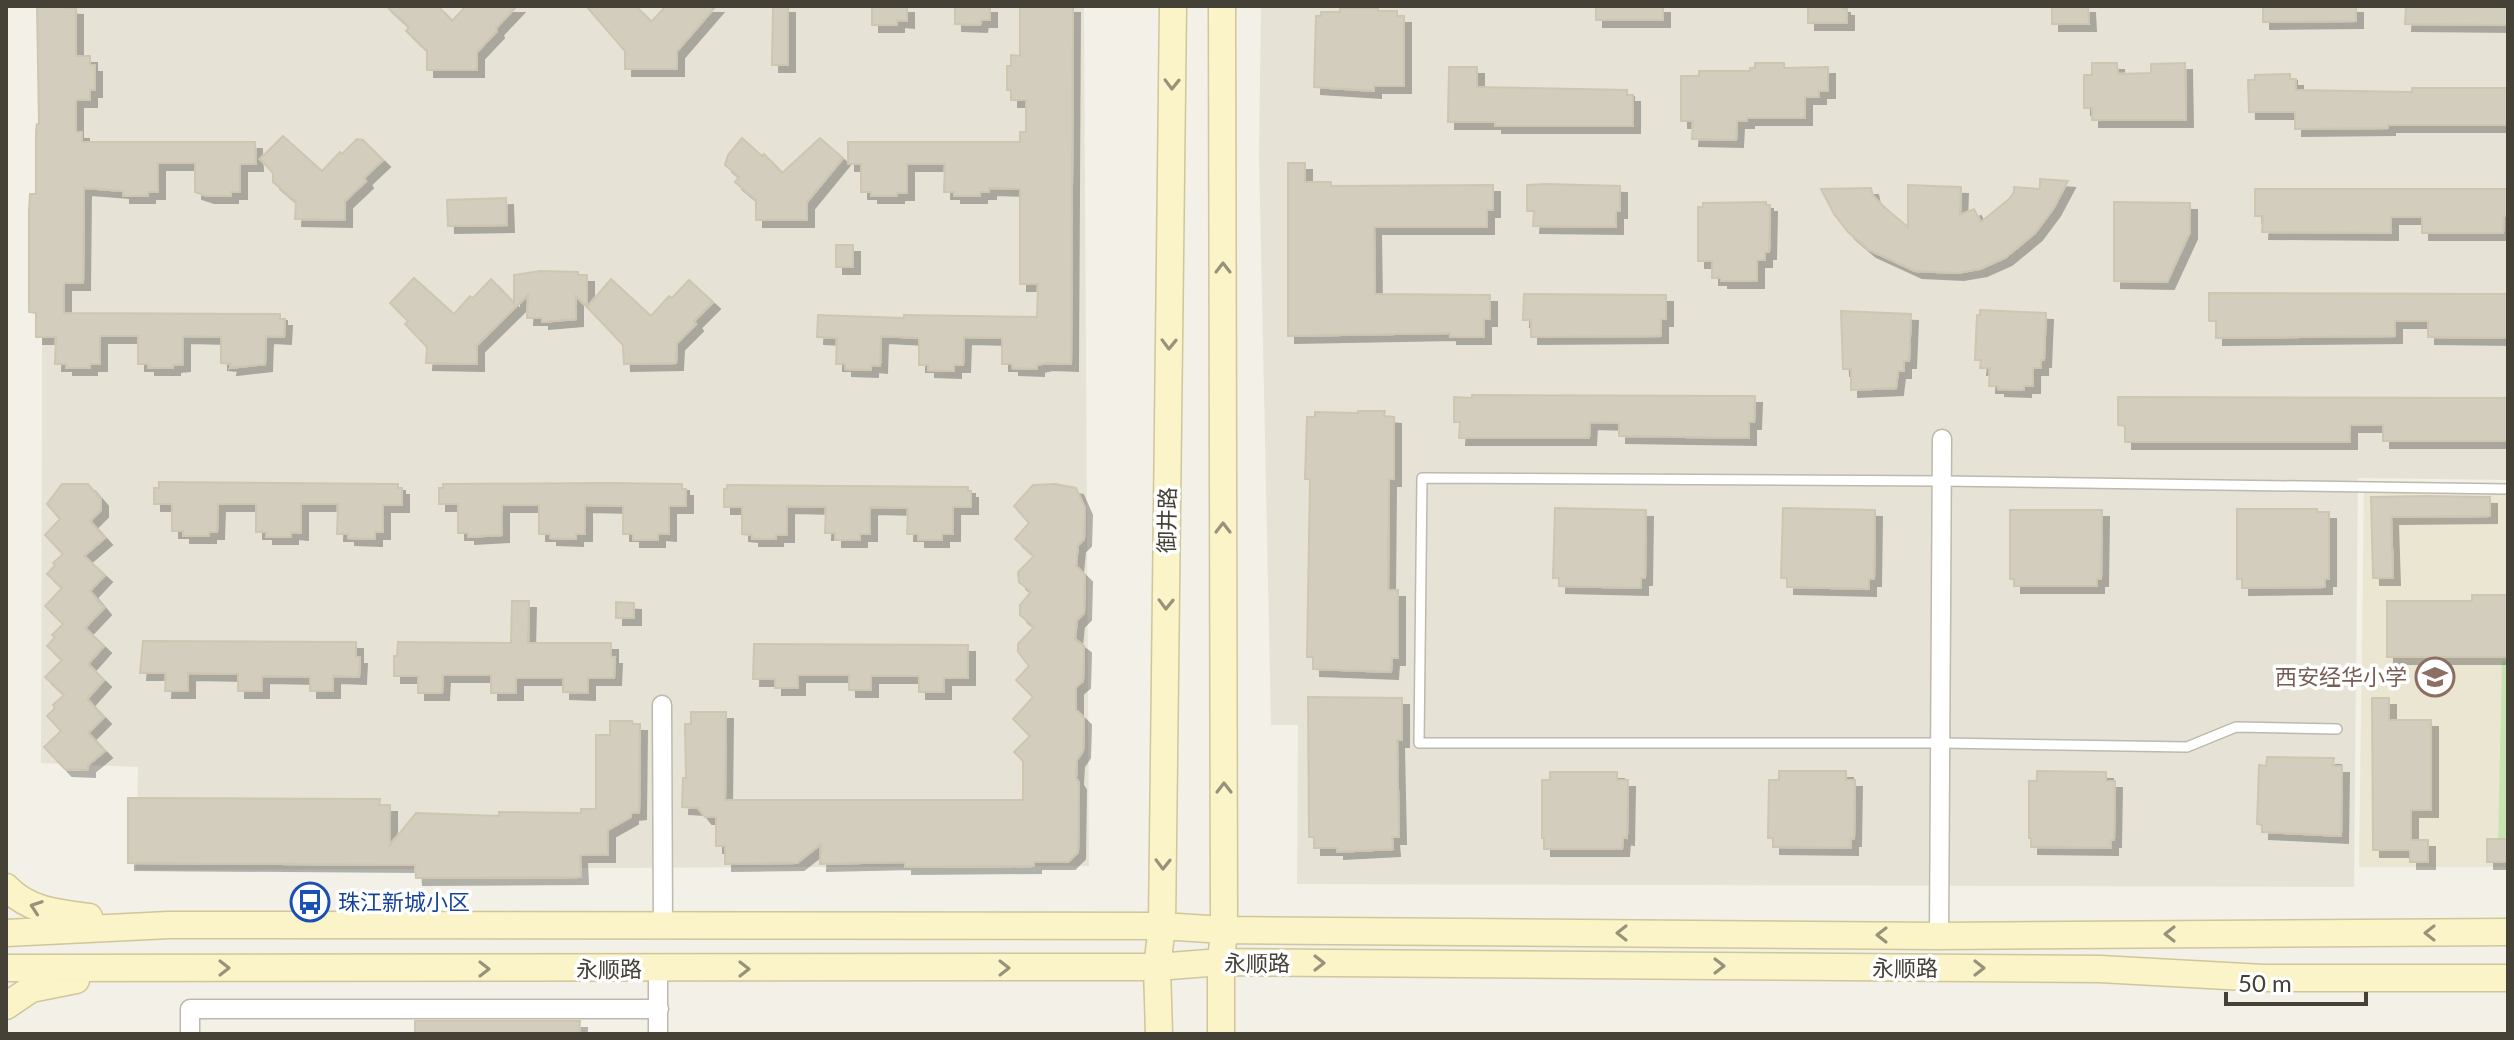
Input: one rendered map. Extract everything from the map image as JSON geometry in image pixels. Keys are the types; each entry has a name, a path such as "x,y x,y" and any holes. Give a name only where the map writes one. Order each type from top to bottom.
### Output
{"main road":[{"name":"御井路","path":"1159,1034 1157,967 1162,926 1173,6"},
{"path":"1221,1034 1224,930 1222,6"},
{"path":"6,887 35,908 169,925"},
{"name":"永顺路","path":"6,933 169,925 1162,926 1224,930 1939,936 2508,932"},
{"name":"永顺路","path":"6,968 1157,967 1221,962 2100,969 2263,978 2508,978"},
{"path":"6,1006 31,989 52,984 180,968"}],"street":[{"path":"1939,936 1942,439"},
{"path":"662,705 663,926"},
{"path":"658,969 658,1034"},
{"path":"190,1034 190,1009 659,1009"}],"lane":[{"path":"2337,729 2236,727 2187,747 1940,743 1419,743 1422,478 2508,489"}],"shaded area":[{"path":"43,6 1084,6 1089,866 136,870 138,767 41,763"},
{"path":"1261,6 2508,6 2508,480 2358,478 2354,887 1297,884 1298,725 1271,725 1259,155"},
{"name":"西安经华小学","path":"2364,486 2508,488 2508,867 2359,867"}],"green space":[{"path":"2502,661 2508,661 2508,846 2498,846"}],"building":[{"path":"37,6 76,8 76,56 90,56 90,65 95,65 95,90 90,90 90,100 76,100 76,132 82,132 82,142 255,142 256,164 240,164 240,192 231,192 231,196 207,196 195,192 195,163 158,163 158,192 148,192 148,196 123,196 123,191 84,188 83,283 64,283 64,313 280,314 280,319 285,319 284,337 266,336 265,364 230,368 231,364 221,363 221,337 183,336 183,364 173,365 173,368 148,368 148,364 138,364 138,336 100,336 100,364 90,364 90,368 66,368 66,364 55,364 56,337 36,337 36,313 29,312 29,210 30,194 36,194 36,131 39,124"},
{"path":"386,6 438,6 452,21 466,6 517,6 477,52 477,70 427,70 427,51 406,31 409,27"},
{"path":"586,6 636,6 651,22 666,6 716,6 677,51 677,69 625,69 625,51"},
{"path":"773,6 788,6 788,65 772,65"},
{"path":"872,6 907,6 907,21 897,20 897,25 872,25"},
{"path":"955,6 990,6 990,20 981,20 980,25 955,24"},
{"path":"1020,6 1073,6 1071,364 1046,363 1037,365 1037,369 1012,368 1012,364 1002,364 1002,338 964,337 963,365 954,365 954,371 928,370 928,365 919,365 919,338 881,336 880,366 871,365 871,370 845,369 845,364 836,364 837,338 817,337 818,315 1037,317 1038,284 1020,284 1020,189 989,188 989,192 980,192 980,196 954,196 954,192 944,192 945,164 907,164 907,193 871,196 871,192 861,192 861,164 848,164 848,142 1020,142 1020,132 1026,132 1026,100 1011,100 1011,90 1007,90 1007,66 1011,66 1011,55 1020,56"},
{"path":"1596,6 1663,6 1663,20 1596,20"},
{"path":"1808,6 1843,6 1847,9 1847,23 1808,23"},
{"path":"2052,6 2088,6 2089,24 2052,24"},
{"path":"2263,6 2356,6 2356,21 2263,22"},
{"path":"2406,6 2508,6 2508,25 2405,24"},
{"path":"1340,8 1378,8 1378,11 1397,11 1397,16 1404,16 1404,86 1374,86 1374,91 1314,87 1316,16 1321,16 1321,12 1340,12"},
{"path":"1755,63 1784,63 1784,68 1828,67 1828,91 1819,91 1819,97 1805,97 1805,118 1747,118 1747,121 1737,121 1736,140 1692,139 1693,121 1681,121 1681,76 1699,76 1699,71 1750,71 1750,68 1755,68"},
{"path":"2092,63 2117,63 2118,74 2151,73 2151,64 2185,63 2186,120 2092,120 2092,108 2084,108 2084,75 2092,75"},
{"path":"1449,67 1477,67 1477,87 1627,90 1627,95 1633,95 1633,126 1495,126 1495,122 1448,122"},
{"path":"2290,74 2290,79 2296,79 2296,90 2412,92 2412,88 2508,88 2508,125 2295,129 2295,112 2249,112 2248,80 2255,80 2255,75"},
{"path":"283,136 322,171 357,139 363,140 383,160 345,201 345,220 295,219 296,202 273,182 273,173 260,159"},
{"path":"742,138 762,156 764,154 782,173 820,138 843,158 807,202 807,220 756,220 756,200 735,182 739,177 725,165 728,155"},
{"path":"1288,163 1305,163 1305,182 1331,182 1331,186 1493,185 1493,210 1487,210 1487,227 1374,227 1375,294 1490,295 1490,319 1484,319 1484,337 1450,337 1450,333 1288,336"},
{"path":"2040,179 2068,181 2035,233 2005,258 1980,269 1957,273 1915,271 1869,250 1848,232 1821,189 1871,188 1873,196 1908,227 1908,185 1961,187 1960,215 1974,209 1981,222 2009,199 2014,187 2040,189"},
{"path":"1527,185 1620,186 1620,211 1616,211 1616,227 1533,226 1534,211 1527,211"},
{"path":"2255,189 2508,189 2508,216 2504,216 2503,233 2422,233 2422,217 2391,217 2391,233 2262,232 2263,216 2255,216"},
{"path":"506,198 507,225 448,226 447,200"},
{"path":"1766,202 1770,205 1769,252 1765,252 1765,260 1757,260 1757,281 1712,278 1712,261 1698,261 1698,207 1703,207 1703,203"},
{"path":"2114,202 2190,203 2190,232 2167,282 2114,281"},
{"path":"836,245 853,245 853,267 836,267"},
{"path":"540,271 587,275 587,307 576,296 576,319 542,322 542,318 527,318 528,295 477,345 477,364 426,363 427,347 390,303 414,278 454,314 491,279 514,303 514,275"},
{"path":"611,279 651,316 689,280 713,302 677,343 676,363 624,364 623,345 587,307"},
{"path":"2209,293 2508,294 2508,338 2428,337 2428,321 2395,321 2395,336 2216,338 2216,321 2209,321"},
{"path":"1524,294 1666,295 1666,319 1661,319 1661,336 1531,337 1531,320 1523,320"},
{"path":"1980,310 2046,313 2044,360 2041,360 2041,368 2033,368 2033,386 2024,386 2024,390 1989,386 1990,368 1980,368 1981,360 1975,360 1977,315 1980,315"},
{"path":"1841,311 1911,314 1909,361 1904,361 1904,371 1898,371 1896,388 1851,390 1851,369 1843,369"},
{"path":"1472,395 1755,396 1754,422 1749,422 1749,438 1619,436 1619,423 1590,422 1589,438 1459,438 1460,422 1454,422 1454,397 1472,398"},
{"path":"2118,397 2508,398 2508,441 2383,441 2383,425 2350,425 2350,442 2125,442 2125,426 2118,425"},
{"path":"1385,411 1384,416 1394,417 1394,479 1389,479 1388,590 1398,590 1398,658 1392,658 1391,672 1313,669 1313,657 1307,657 1310,479 1305,479 1307,417 1315,417 1315,412"},
{"path":"159,482 398,484 398,488 402,488 402,505 383,505 383,532 375,532 375,539 348,538 348,534 337,534 338,504 301,504 301,533 291,532 291,537 266,537 266,532 256,532 256,504 218,504 217,532 209,532 209,536 183,536 183,531 172,531 172,504 154,504 154,488 159,488"},
{"path":"62,484 88,484 101,499 101,510 90,521 105,538 84,556 105,575 90,591 104,608 85,628 104,646 88,664 104,680 87,699 104,717 88,733 105,751 88,765 88,770 65,769 44,747 61,731 47,716 64,695 45,677 62,660 47,646 55,637 52,635 63,624 45,606 62,588 47,574 63,554 45,535 60,519 47,504"},
{"path":"443,484 682,484 682,489 686,489 686,506 669,506 669,534 658,533 658,540 633,540 633,534 623,534 623,506 585,505 585,534 576,534 576,539 550,538 550,534 539,534 539,505 502,505 502,535 468,537 468,533 458,533 458,504 439,504 439,488 443,488"},
{"path":"1055,484 1076,488 1085,508 1084,539 1078,545 1076,566 1085,575 1084,613 1077,620 1075,639 1084,646 1083,681 1076,687 1076,710 1084,718 1083,751 1077,760 1076,778 1079,783 1078,852 1068,862 1034,862 1034,866 905,867 905,862 820,864 821,844 797,863 725,864 725,846 716,846 716,817 705,817 698,808 682,807 683,778 686,778 685,724 691,724 691,712 726,712 725,800 1023,800 1023,761 1014,752 1030,736 1013,719 1033,697 1016,680 1029,666 1018,652 1018,644 1034,627 1020,615 1020,605 1031,592 1019,582 1018,572 1034,556 1015,539 1029,523 1014,506 1033,485"},
{"path":"727,485 968,487 971,507 953,507 953,534 942,534 942,540 918,540 918,534 907,534 908,508 870,507 870,534 860,534 860,540 835,540 835,533 825,533 826,507 787,506 787,535 776,535 776,539 752,539 752,535 742,534 742,507 724,507 724,489"},
{"path":"2371,497 2490,497 2490,516 2391,517 2393,578 2373,578"},
{"path":"1555,508 1646,510 1645,578 1641,578 1641,588 1559,586 1559,578 1553,578"},
{"path":"1783,508 1875,510 1874,579 1869,579 1869,589 1787,587 1787,578 1781,578"},
{"path":"2237,509 2317,509 2317,512 2329,512 2329,579 2325,579 2325,587 2242,588 2242,579 2237,579"},
{"path":"2010,510 2102,510 2101,579 2097,579 2097,586 2014,586 2014,579 2010,579"},
{"path":"2472,595 2508,595 2508,657 2387,657 2387,601 2472,601"},
{"path":"512,601 529,601 528,643 611,643 611,657 615,657 614,678 588,678 588,693 563,692 563,678 516,678 516,693 491,693 491,675 443,675 442,693 418,693 418,676 394,676 398,642 511,643"},
{"path":"616,602 634,603 634,618 616,618"},
{"path":"143,641 356,642 356,657 360,657 359,677 333,676 333,691 310,691 310,677 262,676 262,691 238,691 238,674 188,673 188,691 165,691 166,673 140,673"},
{"path":"754,644 968,645 968,678 944,678 944,692 919,692 919,676 871,676 871,690 849,690 849,675 798,675 798,688 775,688 775,679 753,679"},
{"path":"1308,697 1402,698 1402,740 1397,740 1399,837 1392,837 1393,849 1337,852 1337,848 1314,848 1314,837 1309,837"},
{"path":"2372,698 2389,698 2389,720 2431,720 2431,810 2411,810 2411,840 2428,840 2428,862 2410,862 2410,850 2373,850"},
{"path":"610,721 640,724 639,812 631,813 631,817 608,830 608,855 580,855 581,877 416,878 415,865 128,863 128,798 380,799 379,805 390,805 390,845 416,813 499,816 499,812 581,813 581,809 596,809 596,735 610,735"},
{"path":"2267,757 2334,758 2333,766 2342,766 2341,836 2262,832 2262,825 2257,824 2259,765 2266,766"},
{"path":"1779,771 1846,771 1846,780 1855,780 1854,839 1851,839 1851,848 1773,847 1773,838 1768,838 1769,780 1779,780"},
{"path":"2037,771 2106,772 2106,781 2115,781 2114,840 2111,840 2111,848 2031,847 2029,781 2037,781"},
{"path":"1550,772 1617,772 1617,780 1628,780 1627,838 1623,837 1622,849 1544,849 1542,780 1550,780"},
{"path":"2487,839 2508,839 2508,862 2487,862"},
{"path":"415,1021 580,1021 579,1034 415,1034"}],"place":[{"name":"西安经华小学","path":"2435,677"},
{"name":"珠江新城小区","path":"310,902"}]}
